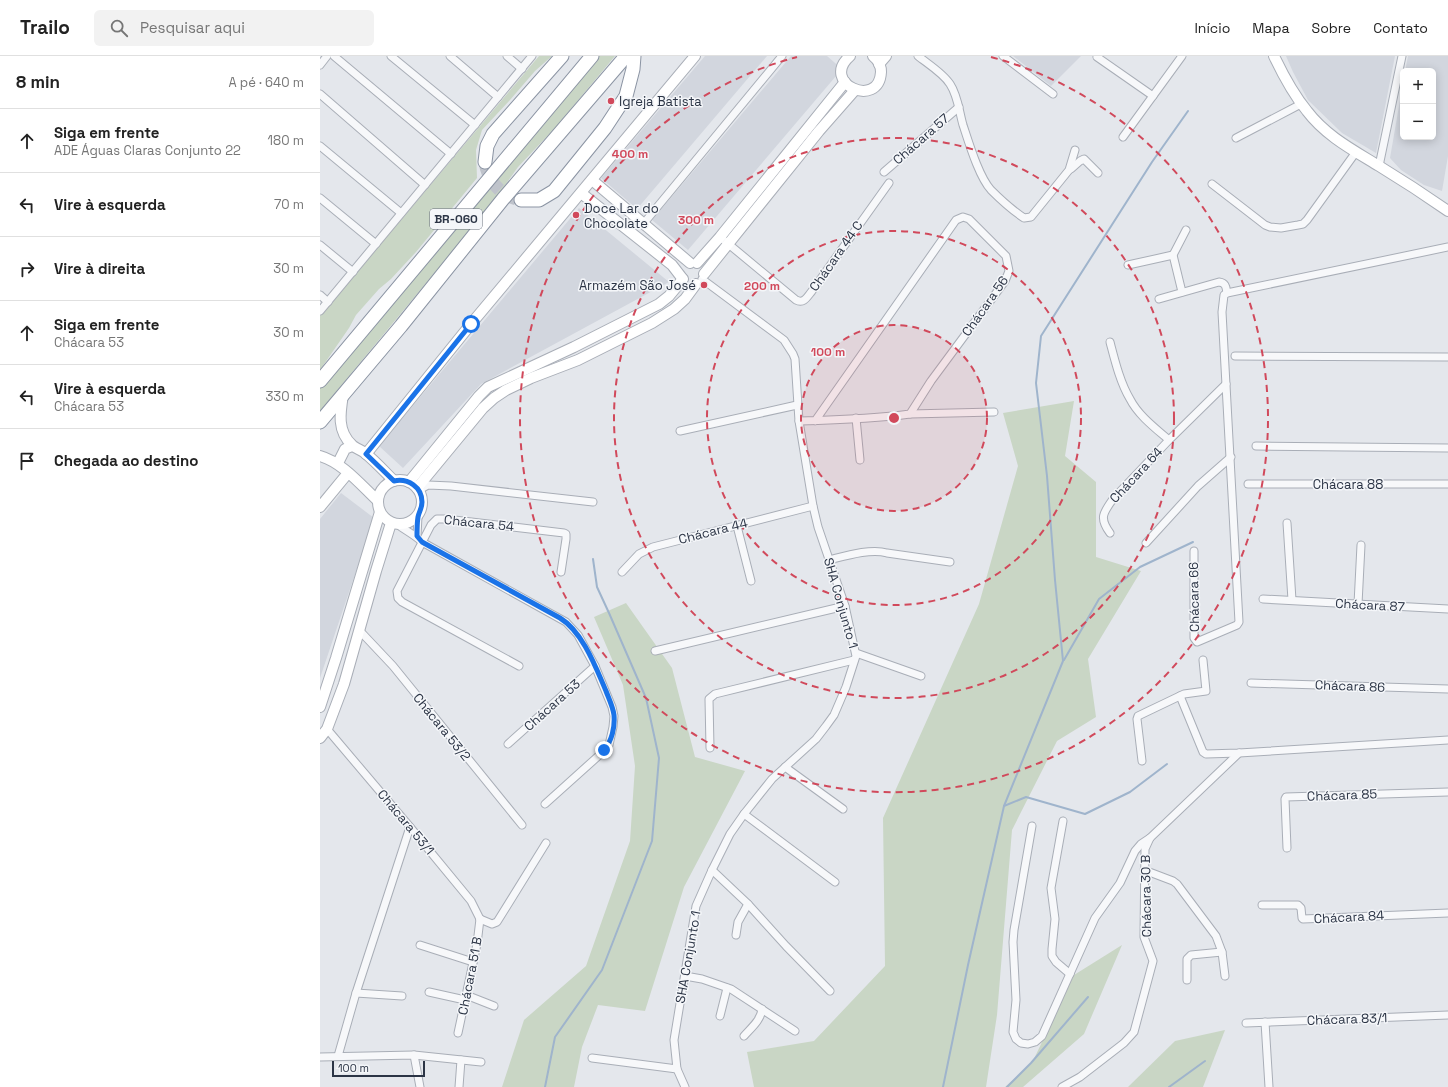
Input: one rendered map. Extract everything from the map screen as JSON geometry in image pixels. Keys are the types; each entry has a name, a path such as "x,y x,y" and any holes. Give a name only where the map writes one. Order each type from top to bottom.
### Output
{"highway":[{"path":"485,162 487,146 493,134 562,56"},
{"name":"BR-060","path":"320,381 592,56"},
{"name":"BR-060","path":"320,422 401,326 503,199 626,56"},
{"path":"521,200 539,200 554,191 606,128 626,96 633,69 634,56"}],"street":[{"path":"320,65 328,56"},
{"path":"334,56 451,154"},
{"path":"391,56 475,125"},
{"path":"450,56 498,97"},
{"path":"507,56 522,69"},
{"path":"320,311 532,56"},
{"path":"366,454 471,324 695,56"},
{"path":"644,224 782,56"},
{"path":"837,56 842,68 842,77 845,82 851,88 862,91 874,87 878,82 880,76 880,59"},
{"path":"842,68 845,61 850,56"},
{"path":"918,56 950,83 957,98 974,156 986,183 1024,218 1031,217 1069,170 1083,159 1098,173"},
{"path":"1003,56 1053,94"},
{"path":"1123,137 1182,56"},
{"path":"1274,56 1284,78 1301,104 1329,134 1448,211"},
{"path":"1380,166 1402,56"},
{"path":"1097,57 1153,96"},
{"path":"415,486 474,401 488,387 574,347 659,304 669,296 683,279 682,270 684,267 693,263 720,237 810,123 845,82"},
{"path":"415,486 482,408 494,398 531,378 578,360 652,322 680,304 819,131 855,90"},
{"path":"320,94 425,185"},
{"path":"1236,138 1301,104"},
{"name":"Chácara 57","path":"884,172 959,107"},
{"path":"810,123 819,131"},
{"path":"320,146 401,213"},
{"path":"1069,170 1075,150"},
{"path":"1212,184 1265,225 1276,228 1298,225 1307,220 1356,152"},
{"path":"592,180 682,256 702,267 701,279"},
{"name":"Chácara 44 C","path":"720,237 796,300 802,302 812,291 889,182"},
{"path":"596,205 596,193 603,192 607,194"},
{"path":"581,193 672,265 689,284 701,279"},
{"path":"320,198 376,244"},
{"path":"1436,202 1441,203 1448,200"},
{"path":"736,215 746,223"},
{"name":"Chácara 56","path":"815,421 956,220 960,217 966,217 1006,256 1009,271 1005,281 931,380 910,414"},
{"path":"1182,292 1173,255 1186,230"},
{"path":"320,245 353,272"},
{"path":"1146,544 1198,486 1230,457 1222,312 1223,297 1227,293 1448,247"},
{"path":"1128,265 1173,255"},
{"path":"672,265 677,264 682,256"},
{"name":"SHA Conjunto 1","path":"684,1087 677,1070 674,1040 696,906 730,834 744,814 762,790 816,739 834,715 846,687 855,656 845,606 829,560 814,506 799,421 793,354 784,340 701,279"},
{"path":"1159,298 1219,282 1223,282 1227,293"},
{"path":"320,295 328,302"},
{"path":"1110,342 1119,372 1130,399 1144,417 1169,440"},
{"path":"1235,356 1448,357"},
{"name":"Chácara 64","path":"1110,533 1104,524 1103,517 1106,508 1113,499 1169,440 1226,384"},
{"path":"488,387 494,398"},
{"path":"343,395 340,414 344,434 352,446 366,454 394,481"},
{"path":"680,432 797,405"},
{"path":"799,421 910,414 994,412"},
{"path":"856,418 860,460"},
{"path":"338,463 345,450 352,446"},
{"path":"1256,446 1448,448"},
{"path":"320,456 329,458 338,463 378,501"},
{"name":"Chácara 66","path":"1194,551 1195,640 1198,642 1236,625 1239,621 1230,457"},
{"path":"320,507 348,473"},
{"path":"320,707 339,652 380,512 378,501 380,492 386,485 399,480 415,486 451,486 593,502"},
{"name":"Chácara 88","path":"1248,484 1448,484"},
{"path":"415,486 422,496 422,503 418,516 417,536"},
{"name":"Chácara 44","path":"622,572 646,550 814,506"},
{"path":"380,512 385,518 394,523 405,524 418,516"},
{"name":"Chácara 54","path":"519,666 402,602 398,598 397,591 431,525 437,519 446,518 564,533 566,534 566,540 561,572"},
{"path":"320,738 327,729 344,684 376,571 394,523"},
{"name":"Chácara 53","path":"394,523 417,536 422,542 566,622 578,635 595,666 612,707 614,716 609,745 545,804"},
{"path":"1287,523 1292,600"},
{"path":"737,526 751,581"},
{"path":"1358,604 1361,545"},
{"path":"829,560 852,554 881,551 887,554 950,562"},
{"name":"Chácara 87","path":"1263,599 1448,609"},
{"path":"655,652 845,606"},
{"name":"Chácara 53/2","path":"360,631 393,666 522,825"},
{"path":"710,748 709,699 714,694 855,656 921,676"},
{"path":"1142,761 1137,719 1138,716 1184,694 1206,691 1203,660"},
{"name":"Chácara 53","path":"508,744 595,666"},
{"name":"Chácara 86","path":"1251,683 1448,689"},
{"path":"1180,696 1204,753 1239,754 1448,740"},
{"name":"Chácara 53/1","path":"327,729 471,901 480,919"},
{"name":"Chácara 30 B","path":"1062,1087 1080,1077 1124,1043 1134,1032 1153,961 1144,937 1145,849 1150,838 1239,754"},
{"path":"785,767 843,809"},
{"name":"Chácara 85","path":"1287,848 1286,797 1448,792"},
{"path":"744,814 835,882"},
{"path":"1063,821 1051,888 1054,919 1052,956 1056,962 1070,974"},
{"path":"1032,826 1013,942 1016,1000 1013,1032 1016,1040 1021,1043 1028,1044 1035,1042 1042,1036 1098,912 1120,883 1135,851 1141,844 1150,838"},
{"path":"338,1056 356,993 410,827"},
{"path":"480,919 492,924 497,922 546,843"},
{"path":"712,870 748,904 830,991"},
{"path":"1144,870 1177,884 1216,936 1222,952 1225,976"},
{"path":"736,935 738,922 748,904"},
{"name":"Chácara 84","path":"1262,905 1298,905 1301,908 1303,919 1448,913"},
{"name":"Chácara 51 B","path":"458,1033 473,962 480,919"},
{"path":"420,944 473,962"},
{"path":"1187,980 1188,956 1222,952"},
{"path":"685,976 702,979 727,988 795,1031"},
{"path":"720,1016 727,988"},
{"path":"429,992 465,997 494,1006"},
{"path":"356,993 402,996"},
{"path":"744,1036 762,1014 762,1009"},
{"name":"Chácara 83/1","path":"1246,1023 1448,1015"},
{"path":"1265,1022 1269,1087"},
{"path":"414,1055 420,1087"},
{"path":"320,1057 414,1055 480,1062"},
{"path":"592,1058 677,1070"},
{"path":"459,1087 460,1060"}],"shaded area":[{"path":"705,56 767,56 637,209 601,178"},
{"path":"791,56 827,56 842,69 688,250 652,220"},
{"path":"1013,56 1081,56 1051,86"},
{"path":"1286,56 1395,56 1376,153 1342,133 1308,100"},
{"path":"1408,56 1448,56 1448,156 1442,191 1424,185 1401,170 1390,158 1400,100 1400,140 1436,140 1436,68 1406,68"},
{"path":"579,208 669,282 481,384 403,468 379,446"},
{"path":"341,493 374,518 320,678 320,519"}],"green space":[{"path":"539,56 552,56 535,71 482,130 476,150 477,178 416,252 391,279 379,289 356,315 349,328 320,370 320,316"},
{"path":"595,56 615,56 555,128 518,167 490,206 320,411 320,387"},
{"path":"1074,401 1065,456 1096,482 1096,557 1141,571 1088,659 1096,717 1057,741 1012,830 997,1015 986,1087 754,1087 747,1052 814,1041 885,966 883,818 979,604 1018,466 1003,413"},
{"path":"626,603 672,668 695,757 745,771 684,887 645,1011 598,1005 582,1047 574,1087 502,1087 524,1020 586,966 630,841 635,766 623,685 594,617"},
{"path":"1122,945 1084,1034 1023,1087 1005,1087 1032,1063 1074,975"},
{"path":"1225,1030 1203,1087 1128,1087 1175,1041"}],"waterway":[{"path":"943,1087 968,965 1004,806 1063,661 1047,476 1036,383 1041,336 1152,162 1188,111"},
{"path":"1064,660 1099,599 1140,567 1193,542"},
{"path":"545,1087 555,1037 602,970 652,841 659,758 646,698 597,587 593,559"},
{"path":"1004,806 1026,797 1085,814 1130,792 1167,764"},
{"path":"1007,1087 1031,1063 1088,997"},
{"path":"1169,1087 1205,1061"}],"tunnel":[{"path":"485,162 492,182 507,195 521,200"}],"place":[{"name":"Igreja Batista","path":"611,101"},
{"name":"Doce Lar do Chocolate","path":"576,215"},
{"name":"Armazém São José","path":"704,285"}],"route":[{"path":"471,324 366,454 394,481 404,480 413,484 419,490 422,496 422,503 418,516 417,536 422,542 560,618 572,627 595,666 612,707 614,716 611,740 609,745 604,750"}]}
